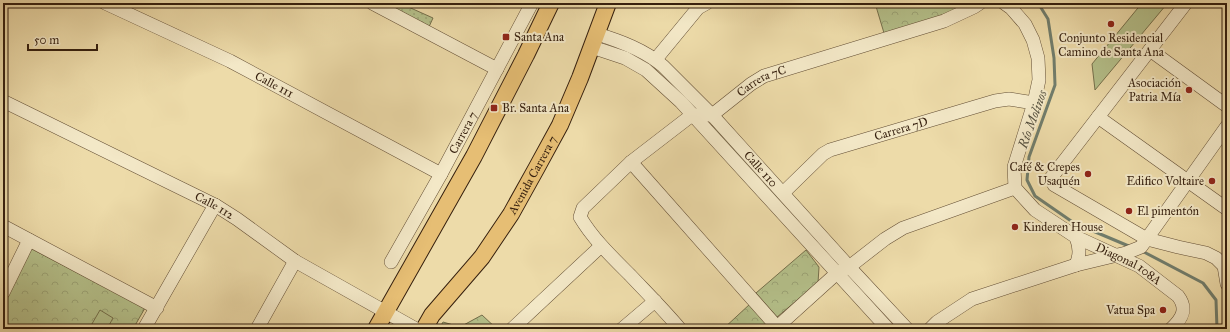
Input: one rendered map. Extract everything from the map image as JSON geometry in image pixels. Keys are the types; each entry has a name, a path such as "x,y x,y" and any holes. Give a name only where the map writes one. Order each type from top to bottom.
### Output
{"main road":[{"path":"376,329 474,156 552,3"},
{"name":"Avenida Carrera 7","path":"424,329 432,315 482,257 511,214 560,125 595,40 608,3"}],"street":[{"name":"Calle 111","path":"105,3 230,61 441,174"},
{"path":"372,3 385,6 497,69"},
{"name":"Carrera 7","path":"391,262 441,174 532,3"},
{"path":"656,59 698,8 707,3"},
{"name":"Carrera 7C","path":"712,115 751,84 764,76 944,21 980,3"},
{"path":"631,162 776,328 837,273 849,267 885,239 903,228 1015,188 1014,167 1034,103 1039,80 1038,58 1033,40 1025,24 1011,8 1004,3"},
{"path":"1183,4 1150,50 1051,178 1054,185 1144,243 1178,247 1206,253 1216,258 1224,266 1227,284"},
{"name":"Calle 110","path":"595,40 635,48 656,59 712,115 907,329"},
{"name":"Calle 110","path":"595,40 646,70 681,102 888,329"},
{"path":"1150,50 1227,106"},
{"name":"Carrera 7D","path":"783,193 823,154 830,150 1001,99 1034,103"},
{"name":"Calle 112","path":"3,101 215,205 295,261 412,327"},
{"path":"680,329 655,300 601,246 586,228 580,217 584,208 631,162 692,115 712,115"},
{"path":"1098,117 1227,209"},
{"path":"930,329 937,322 972,299 1076,265 1121,254 1144,243 1187,180 1227,126"},
{"name":"Diagonal 108A","path":"1015,188 1035,210 1076,237 1121,254 1164,284 1178,296 1184,306 1183,314 1177,324 1171,329"},
{"path":"144,329 215,205"},
{"path":"3,226 157,308"},
{"path":"1076,237 1080,246 1076,265"},
{"path":"3,293 30,240"},
{"path":"512,329 601,246"},
{"path":"257,329 295,261"},
{"path":"622,329 655,300"}],"green space":[{"path":"394,3 404,3 404,5 433,18 428,29 394,10"},
{"path":"875,3 971,3 923,23 884,33"},
{"path":"1142,3 1163,3 1166,5 1095,90 1092,64"},
{"path":"709,125 714,126 839,262 837,264"},
{"path":"30,248 145,308 133,329 3,329 3,302"},
{"path":"806,250 819,267 818,283 777,317 756,293"},
{"path":"750,304 769,324 765,329 723,329"},
{"path":"100,310 113,318 107,329 89,329"},
{"path":"482,315 497,329 439,329 443,322 460,327"}],"waterway":[{"name":"Río Molinos","path":"1038,3 1048,19 1054,58 1055,85 1029,157 1027,180 1035,196 1074,223 1131,247"},
{"name":"Río Molinos","path":"1142,251 1203,283 1216,300 1217,329"}],"place":[{"name":"Conjunto Residencial Camino de Santa Ana","path":"1111,24"},
{"name":"Santa Ana","path":"506,37"},
{"name":"Asociación Patria Mía","path":"1189,90"},
{"name":"Br. Santa Ana","path":"494,108"},
{"name":"Café & Crepes Usaquén","path":"1088,174"},
{"name":"Edifico Voltaire","path":"1212,181"},
{"name":"El pimentón","path":"1129,211"},
{"name":"Kinderen House","path":"1015,227"},
{"name":"Vatua Spa","path":"1163,310"}]}
